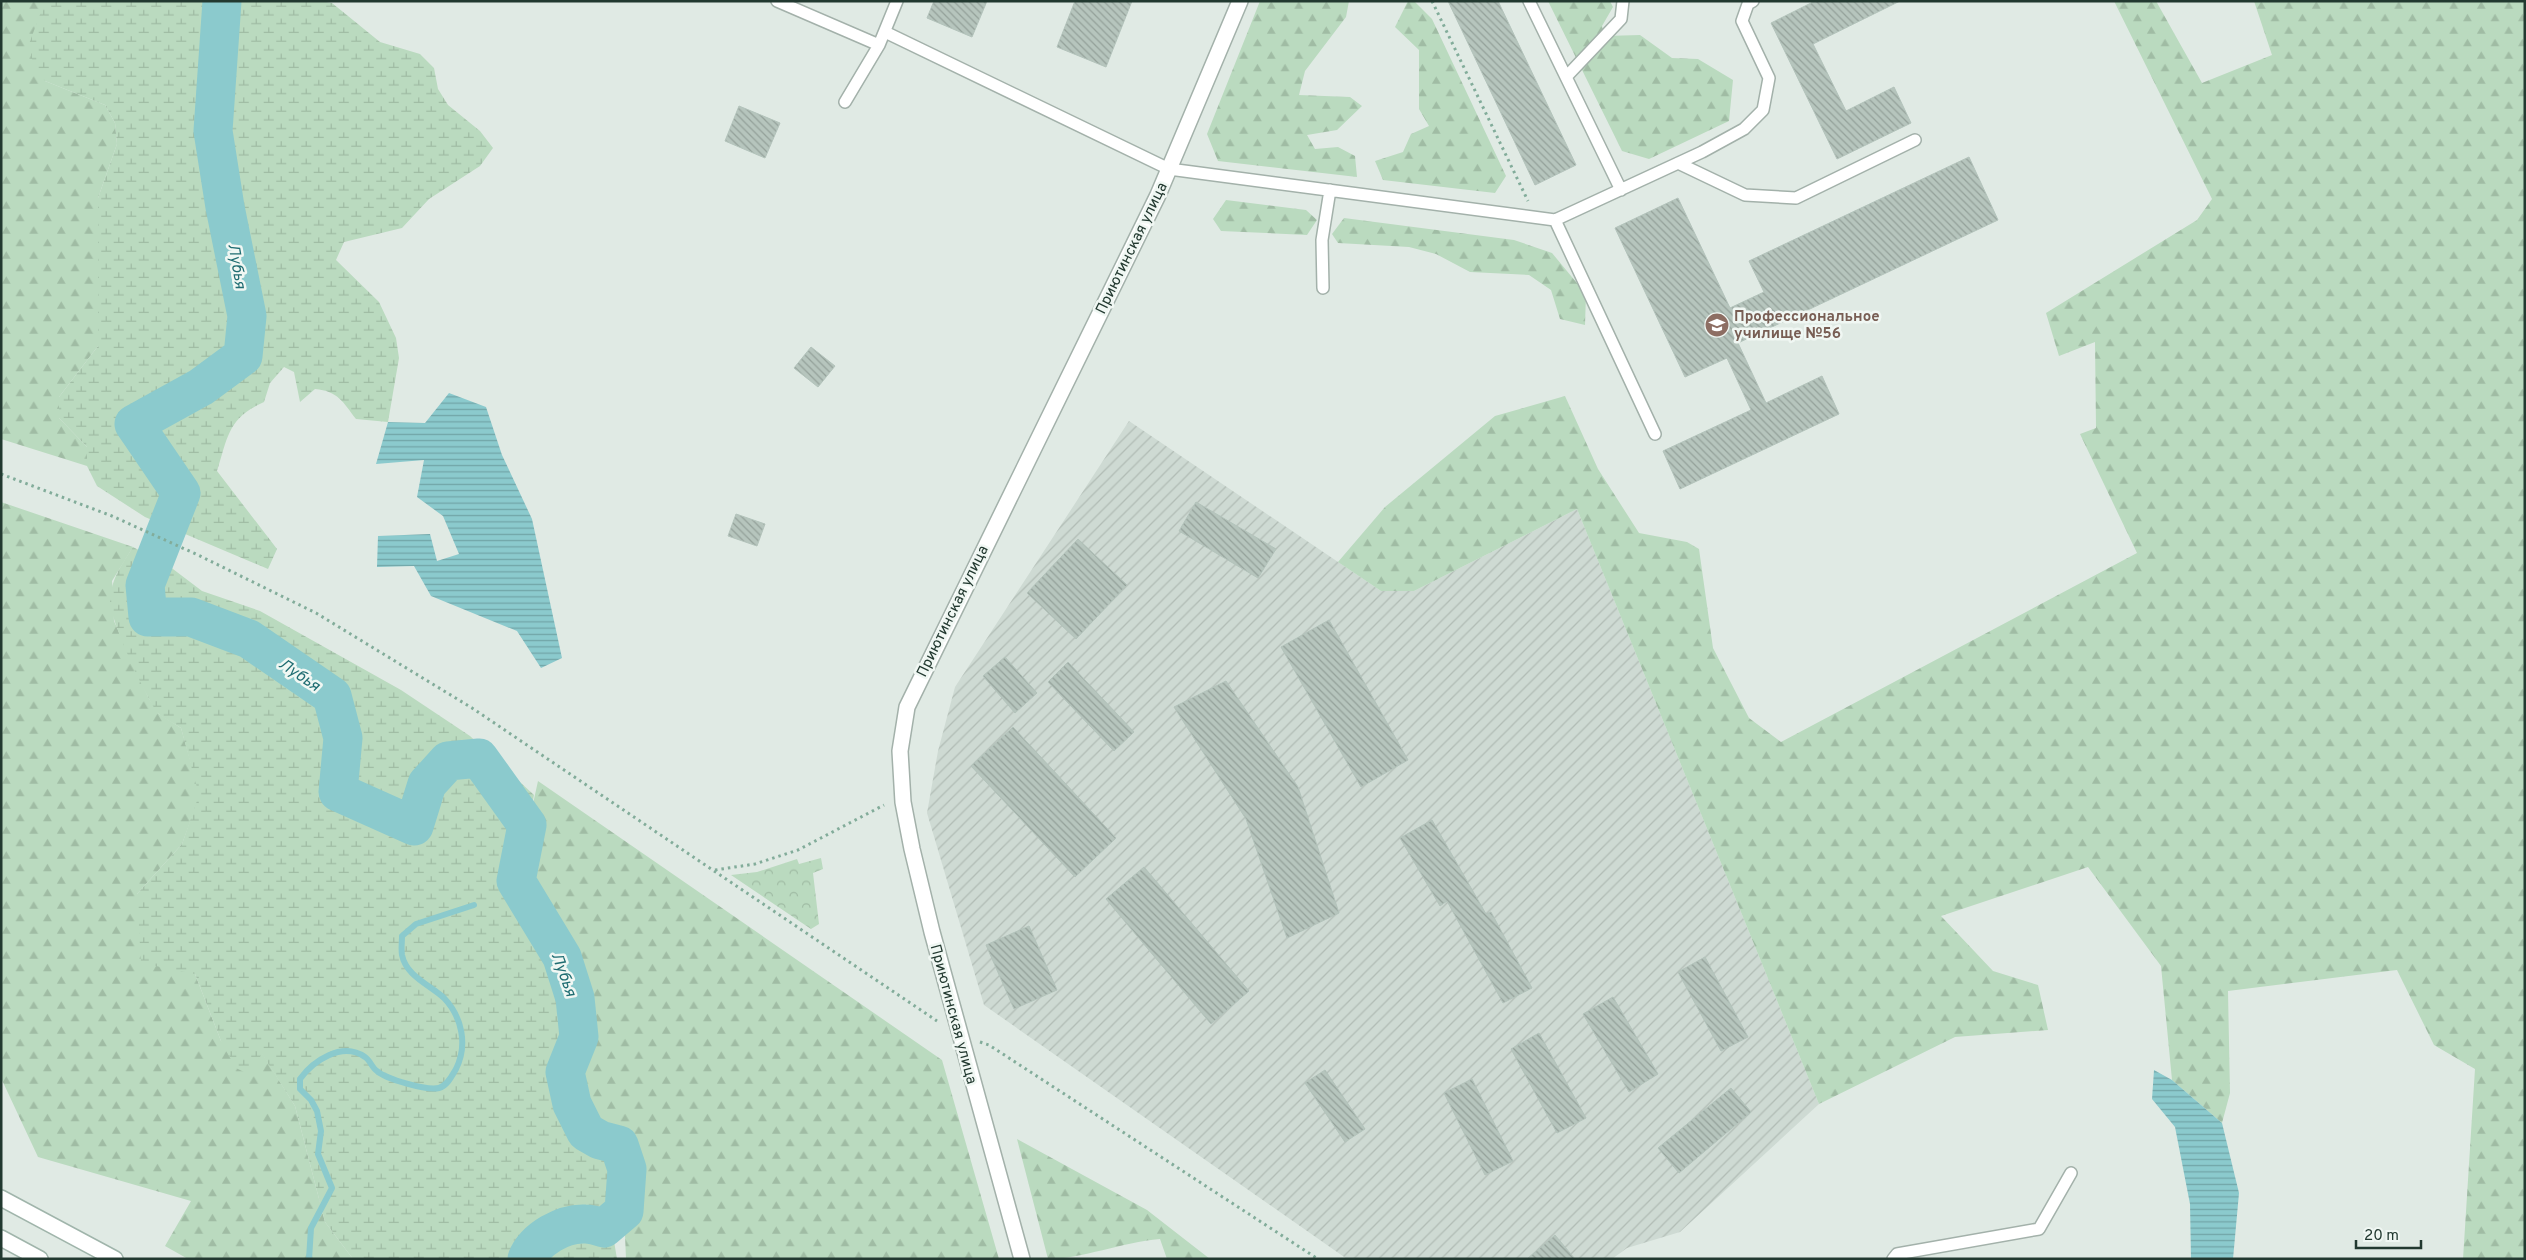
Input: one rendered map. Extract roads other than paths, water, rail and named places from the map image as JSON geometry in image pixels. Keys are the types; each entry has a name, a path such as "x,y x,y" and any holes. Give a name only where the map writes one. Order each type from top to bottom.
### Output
{"street":[{"name":"Приютинская улица","path":"1022,1259 934,941 912,849 903,802 900,751 906,706 1169,169 1240,1"},
{"path":"1,1198 114,1259"},
{"path":"1,1238 40,1259"}],"lane":[{"path":"777,1 880,45"},
{"path":"845,102 880,45 897,1"},
{"path":"1529,1 1621,190"},
{"path":"1566,77 1621,19 1622,1"},
{"path":"885,32 1169,169 1555,220 1678,163 1744,129 1763,110 1769,78 1742,21 1748,4 1753,1"},
{"path":"1678,163 1745,195 1796,198 1915,140"},
{"path":"1323,288 1322,240 1330,190"},
{"path":"1555,220 1655,434"},
{"path":"1893,1259 1897,1254 2039,1228 2071,1173"}],"water":[{"path":"449,393 486,407 502,455 532,519 562,658 541,668 517,631 431,596 414,566 377,567 378,536 430,534 437,561 459,554 443,516 417,497 424,460 376,464 388,422 425,423"},
{"path":"2154,1070 2172,1080 2222,1123 2239,1193 2233,1259 2191,1259 2190,1204 2175,1127 2152,1099"}],"waterway":[{"name":"Лубья","path":"222,1 213,131 225,207 247,316 243,356 201,387 134,424 181,493 145,585 148,617 191,617 249,639 332,696 343,738 338,792 414,826 427,784 448,761 479,758 527,825 516,881 562,957 575,998 579,1037 565,1072 572,1104 586,1132 600,1140 619,1145 627,1169 624,1211 604,1228 594,1225 577,1224 559,1229 536,1245 527,1259"},
{"path":"309,1259 311,1228 332,1188 318,1154 321,1131 317,1111 311,1100 300,1089 300,1079 320,1060 329,1055 347,1051 365,1057 377,1071 397,1081 426,1088 439,1088 447,1083 456,1069 462,1050 459,1022 444,998 408,969 402,955 402,936 416,924 474,905"}],"place":[{"name":"Профессиональное училище №56","path":"1717,325"}]}
